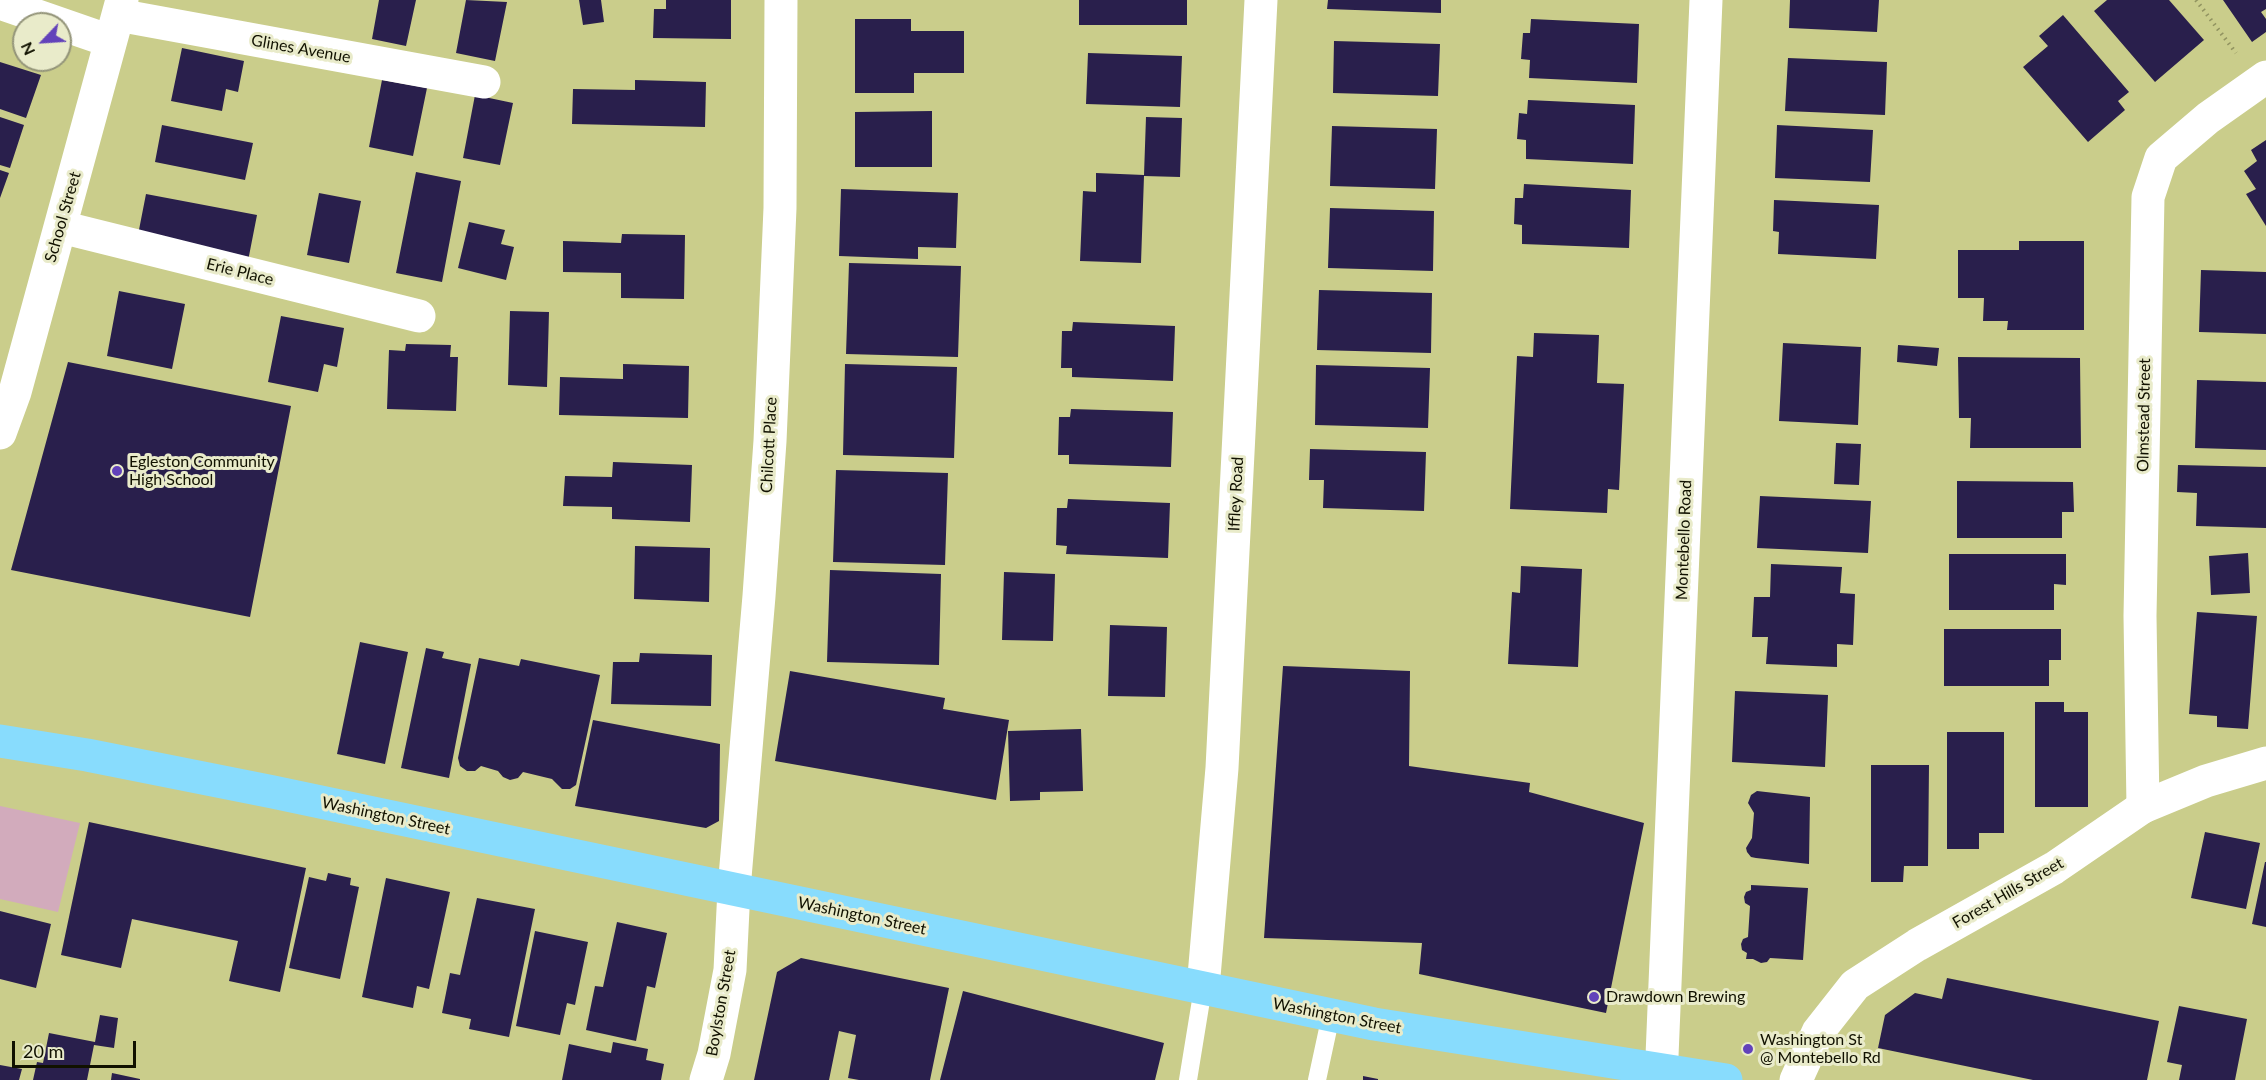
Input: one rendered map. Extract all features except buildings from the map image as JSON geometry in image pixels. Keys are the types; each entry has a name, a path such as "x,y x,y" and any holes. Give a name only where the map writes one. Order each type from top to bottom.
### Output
{"main road":[{"name":"Washington Street","path":"0,741 87,755 228,783 1374,1024 1662,1075 1726,1080"}],"street":[{"name":"Chilcott Place","path":"734,889 770,441 780,208 781,0"},
{"name":"Iffley Road","path":"1203,988 1222,768 1261,0"},
{"name":"Montebello Road","path":"1662,1075 1706,0"},
{"name":"Glines Avenue","path":"0,3 116,19 484,82"},
{"name":"School Street","path":"0,433 8,390 61,227 116,19"},
{"name":"Olmstead Street","path":"2143,807 2140,616 2148,197 2161,158 2208,118 2262,80"},
{"name":"Erie Place","path":"61,227 419,316"},
{"name":"Forest Hills Street","path":"1796,1080 1818,1032 1855,985 1917,945 2054,868 2143,807 2206,781 2266,763"},
{"name":"Boylston Street","path":"706,1080 714,1054 730,970 734,889"}],"lane":[{"path":"1188,1080 1203,988"},
{"path":"1317,1080 1331,1015"}],"path":[{"path":"2196,0 2262,80"}],"shaded area":[{"path":"0,806 80,823 58,912 0,899"}],"place":[{"name":"Egleston Community High School","path":"117,471"},
{"name":"Drawdown Brewing","path":"1594,997"},
{"name":"Washington St @ Montebello Rd","path":"1748,1049"}]}
